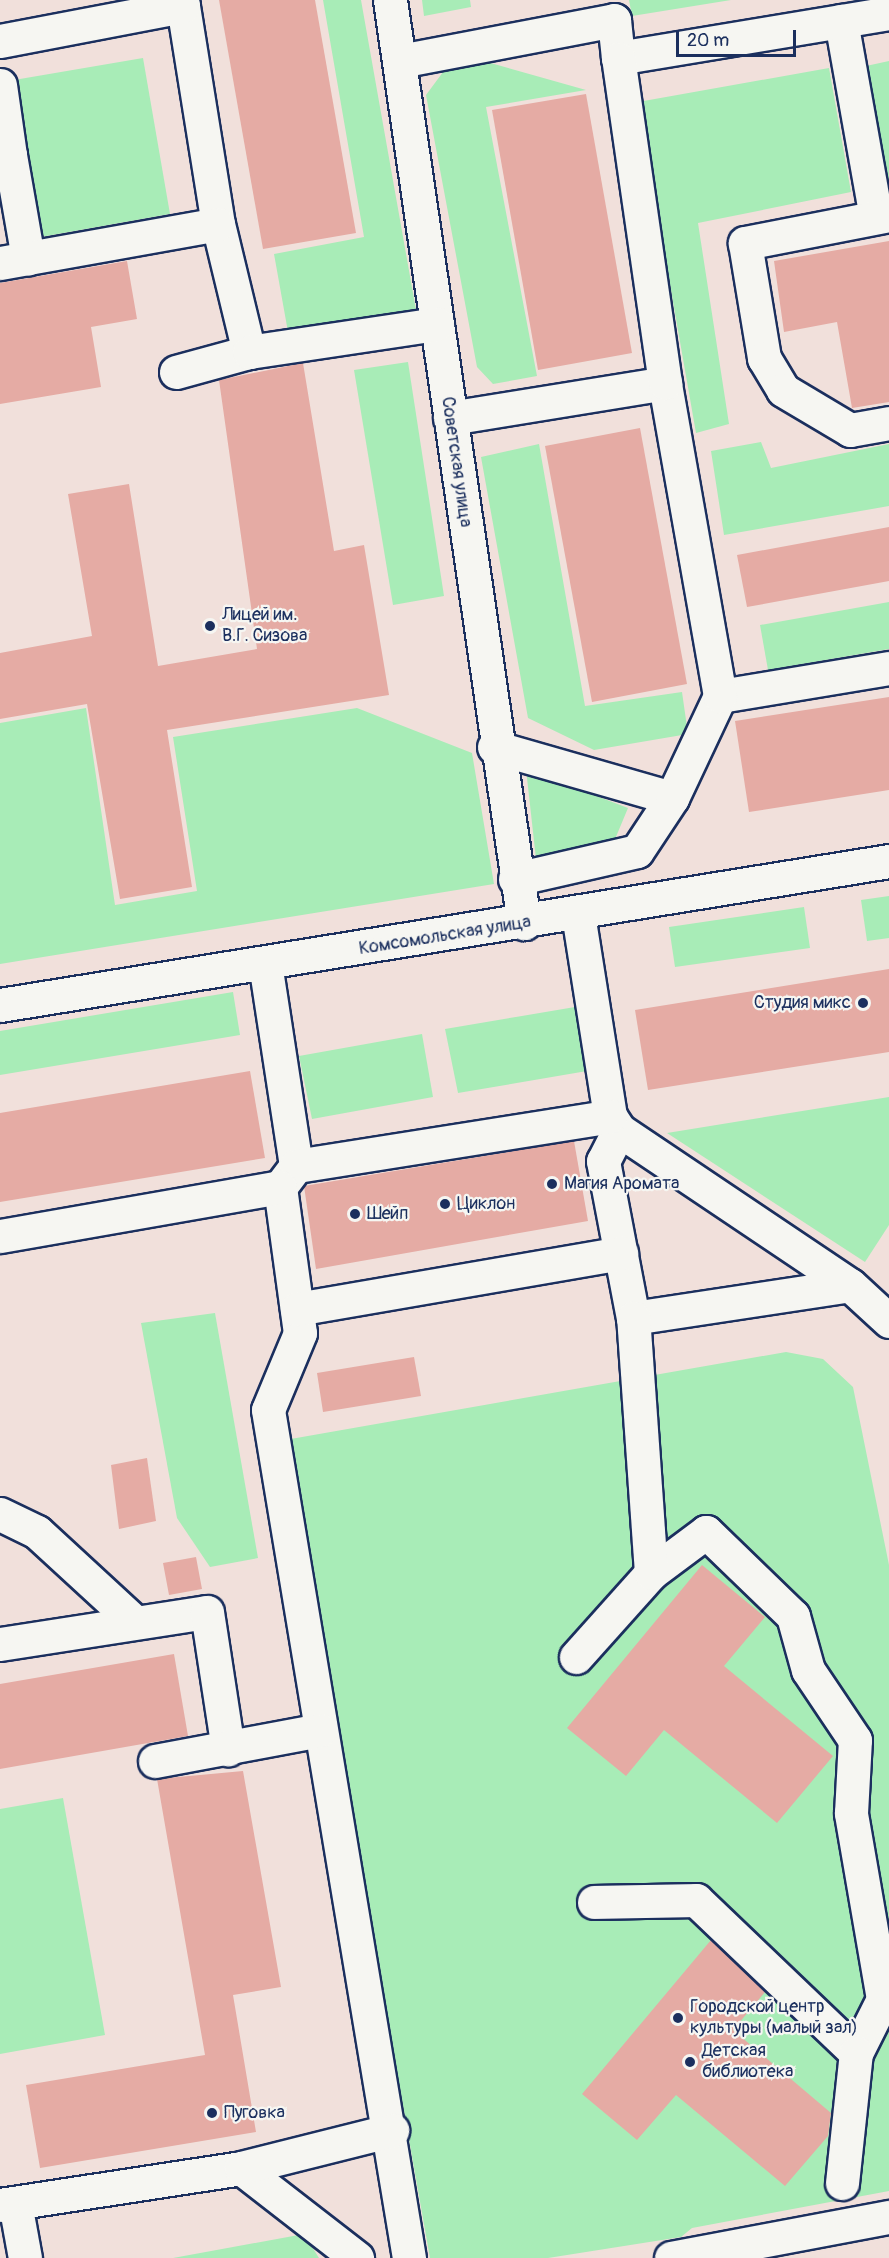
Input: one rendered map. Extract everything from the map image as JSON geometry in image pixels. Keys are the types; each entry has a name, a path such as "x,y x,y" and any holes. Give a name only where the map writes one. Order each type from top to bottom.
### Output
{"street":[{"name":"Советская улица","path":"390,0 437,324 494,747 524,923"},
{"path":"0,41 183,3 218,224 249,352"},
{"path":"400,61 612,10 664,383 720,696 672,798 637,851 515,879"},
{"path":"618,58 889,12"},
{"path":"842,21 883,216 745,243 764,358 783,390 850,430 889,423"},
{"path":"0,85 14,261 218,224"},
{"path":"176,372 249,352 437,324"},
{"path":"450,418 664,383"},
{"path":"720,696 889,668"},
{"path":"494,747 672,798"},
{"name":"Комсомольская улица","path":"0,1005 524,923 889,861"},
{"path":"578,914 615,1123 603,1161 633,1318 651,1573"},
{"path":"265,963 288,1177 300,1333 268,1410 320,1730 392,2130 409,2258"},
{"path":"0,1236 288,1177 615,1123 850,1285 889,1321"},
{"path":"297,1310 621,1253"},
{"path":"633,1318 850,1285"},
{"path":"0,1514 37,1532 135,1622"},
{"path":"576,1658 651,1573 706,1532 793,1616 808,1670 855,1740 851,1813 883,1999 856,2053 842,2183"},
{"path":"0,1644 207,1612 228,1749"},
{"path":"155,1761 320,1730"},
{"path":"594,1902 696,1900 856,2053"},
{"path":"25,2258 8,2204 240,2168 392,2130"},
{"path":"240,2168 357,2258"},
{"path":"671,2258 889,2217"}],"green space":[{"path":"323,0 361,0 416,310 288,332 274,254 364,237"},
{"path":"422,0 470,0 471,7 424,16"},
{"path":"629,0 731,0 632,16"},
{"path":"143,58 170,214 41,237 14,80"},
{"path":"480,60 586,90 486,107 537,376 493,384 477,367 426,95 446,68"},
{"path":"889,61 889,191 884,192 866,66"},
{"path":"829,68 851,192 698,223 729,424 696,433 638,102"},
{"path":"408,362 444,596 393,605 354,370"},
{"path":"761,442 771,468 889,444 889,506 724,535 711,451"},
{"path":"539,444 585,706 682,692 688,734 594,750 528,718 481,457"},
{"path":"889,602 889,649 768,670 760,625"},
{"path":"86,708 115,905 197,891 173,737 357,708 472,753 494,884 0,964 0,723"},
{"path":"526,769 628,808 613,844 536,859"},
{"path":"889,896 889,938 867,941 861,900"},
{"path":"804,907 810,948 675,967 669,927"},
{"path":"233,992 240,1035 0,1075 0,1031"},
{"path":"575,1007 587,1071 458,1093 445,1029"},
{"path":"422,1034 433,1097 312,1119 299,1056"},
{"path":"889,1097 889,1225 865,1262 667,1133"},
{"path":"215,1313 258,1558 210,1567 177,1518 141,1323"},
{"path":"786,1352 823,1359 853,1387 889,1565 889,2191 692,2228 681,2237 548,2258 430,2258 285,1440"},
{"path":"63,1798 105,2035 0,2054 0,1809"},
{"path":"304,2234 319,2258 173,2258"}],"building":[{"path":"219,0 315,0 356,233 263,249"},
{"path":"586,94 632,353 538,370 492,110"},
{"path":"889,241 889,402 852,408 837,322 784,332 774,261"},
{"path":"127,261 137,319 91,327 101,387 0,404 0,283"},
{"path":"303,363 334,551 364,545 389,695 167,730 192,887 120,899 87,704 0,719 0,653 92,636 68,494 129,484 158,666 257,649 219,380"},
{"path":"640,428 687,684 592,702 545,446"},
{"path":"889,527 889,581 747,607 737,555"},
{"path":"889,697 889,790 749,812 735,721"},
{"path":"889,969 889,1052 648,1090 635,1010"},
{"path":"250,1071 265,1158 0,1202 0,1113"},
{"name":"Циклон","path":"574,1141 588,1221 316,1269 304,1186"},
{"path":"414,1357 421,1396 323,1412 317,1373"},
{"path":"147,1458 156,1521 119,1529 111,1465"},
{"path":"196,1557 202,1589 169,1595 163,1563"},
{"path":"702,1565 765,1617 724,1666 833,1756 777,1823 664,1730 626,1776 567,1728"},
{"path":"174,1654 188,1736 0,1769 0,1684"},
{"path":"243,1771 281,1987 233,1995 256,2132 40,2168 26,2085 205,2055 157,1779"},
{"name":"Детская библиотека","path":"711,1940 765,1992 733,2030 831,2113 828,2136 785,2186 676,2095 637,2140 582,2094"}],"place":[{"name":"Лицей им. В.Г. Сизова","path":"210,626"},
{"name":"Студия микс","path":"863,1003"},
{"name":"Магия Аромата","path":"552,1184"},
{"name":"Циклон","path":"445,1204"},
{"name":"Шейп","path":"355,1214"},
{"name":"Городской центр культуры (малый зал)","path":"678,2018"},
{"name":"Детская библиотека","path":"690,2062"},
{"name":"Пуговка","path":"212,2113"}]}
